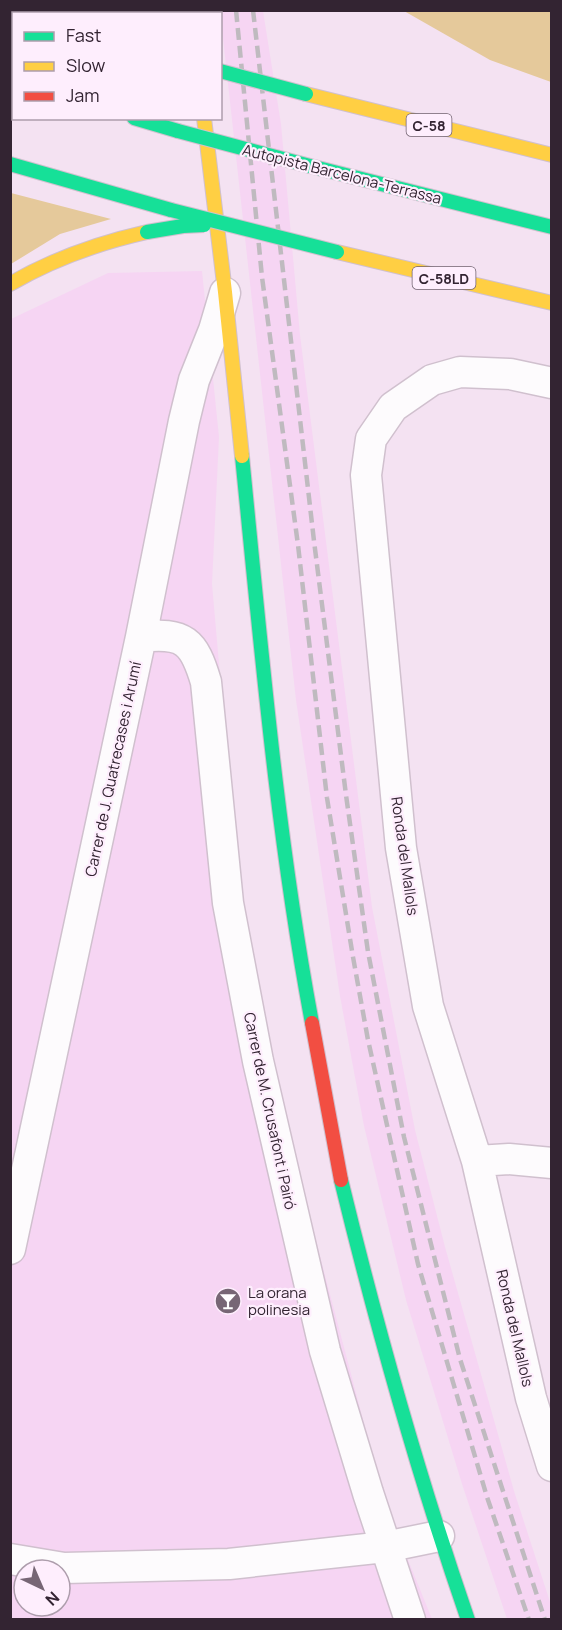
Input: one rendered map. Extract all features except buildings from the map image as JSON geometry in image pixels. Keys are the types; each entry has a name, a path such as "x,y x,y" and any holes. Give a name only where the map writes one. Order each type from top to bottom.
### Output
{"main road":[{"name":"C-58","path":"222,72 552,155"},
{"name":"Autopista Barcelona-Terrassa","path":"141,120 310,166 552,227"},
{"path":"204,120 225,292 269,723 298,948 339,1172 361,1263 384,1352 439,1536 468,1620"},
{"name":"C-58LD","path":"10,164 224,224 552,303"},
{"path":"10,284 65,256 96,244 183,226 224,224"}],"street":[{"name":"Carrer de J. Quatrecases i Arumí","path":"10,1249 141,637 184,421 194,380 214,330 225,292"},
{"name":"Ronda del Mallols","path":"552,383 510,374 460,372 432,380 393,407 370,439 366,475 403,859 428,1006 477,1161 531,1398 552,1466"},
{"name":"Carrer de M. Crusafont i Pairó","path":"141,637 160,635 183,640 198,657 206,682 228,903 258,1061 325,1351 410,1620"},
{"path":"477,1161 509,1159 552,1163"},
{"path":"10,1559 64,1568 229,1564 386,1547 439,1536"}],"shaded area":[{"path":"263,11 281,124 300,335 372,907 415,1130 445,1247 514,1491 551,1605 551,1619 507,1619 462,1484 406,1300 364,1126 340,996 296,700 222,29 222,12 220,12"},
{"path":"404,11 551,11 551,82 490,60"},
{"path":"11,193 111,219 60,234 11,264"},
{"path":"202,271 219,437 212,584 241,914 307,1207 385,1503 432,1619 11,1620 11,319 108,273"}],"railway":[{"path":"236,10 262,277 298,545 327,798 368,1040 418,1264 487,1497 529,1620"},
{"path":"253,10 314,541 368,952 404,1137 460,1359 545,1620"}],"traffic: fast":[{"path":"222,72 306,94"},
{"path":"141,120 178,131"},
{"path":"178,131 310,166"},
{"path":"10,164 171,210"},
{"path":"310,166 552,227"},
{"path":"171,210 337,252"},
{"path":"147,232 204,225"},
{"path":"242,456 279,812 312,1023"},
{"path":"341,1180 399,1401 468,1620"}],"traffic: slow":[{"path":"306,94 552,155"},
{"path":"204,120 242,456"},
{"path":"10,284 76,253 147,232"},
{"path":"337,252 552,303"}],"traffic: jam":[{"path":"312,1023 341,1180"}],"place":[{"name":"La orana polinesia","path":"228,1301"}]}
